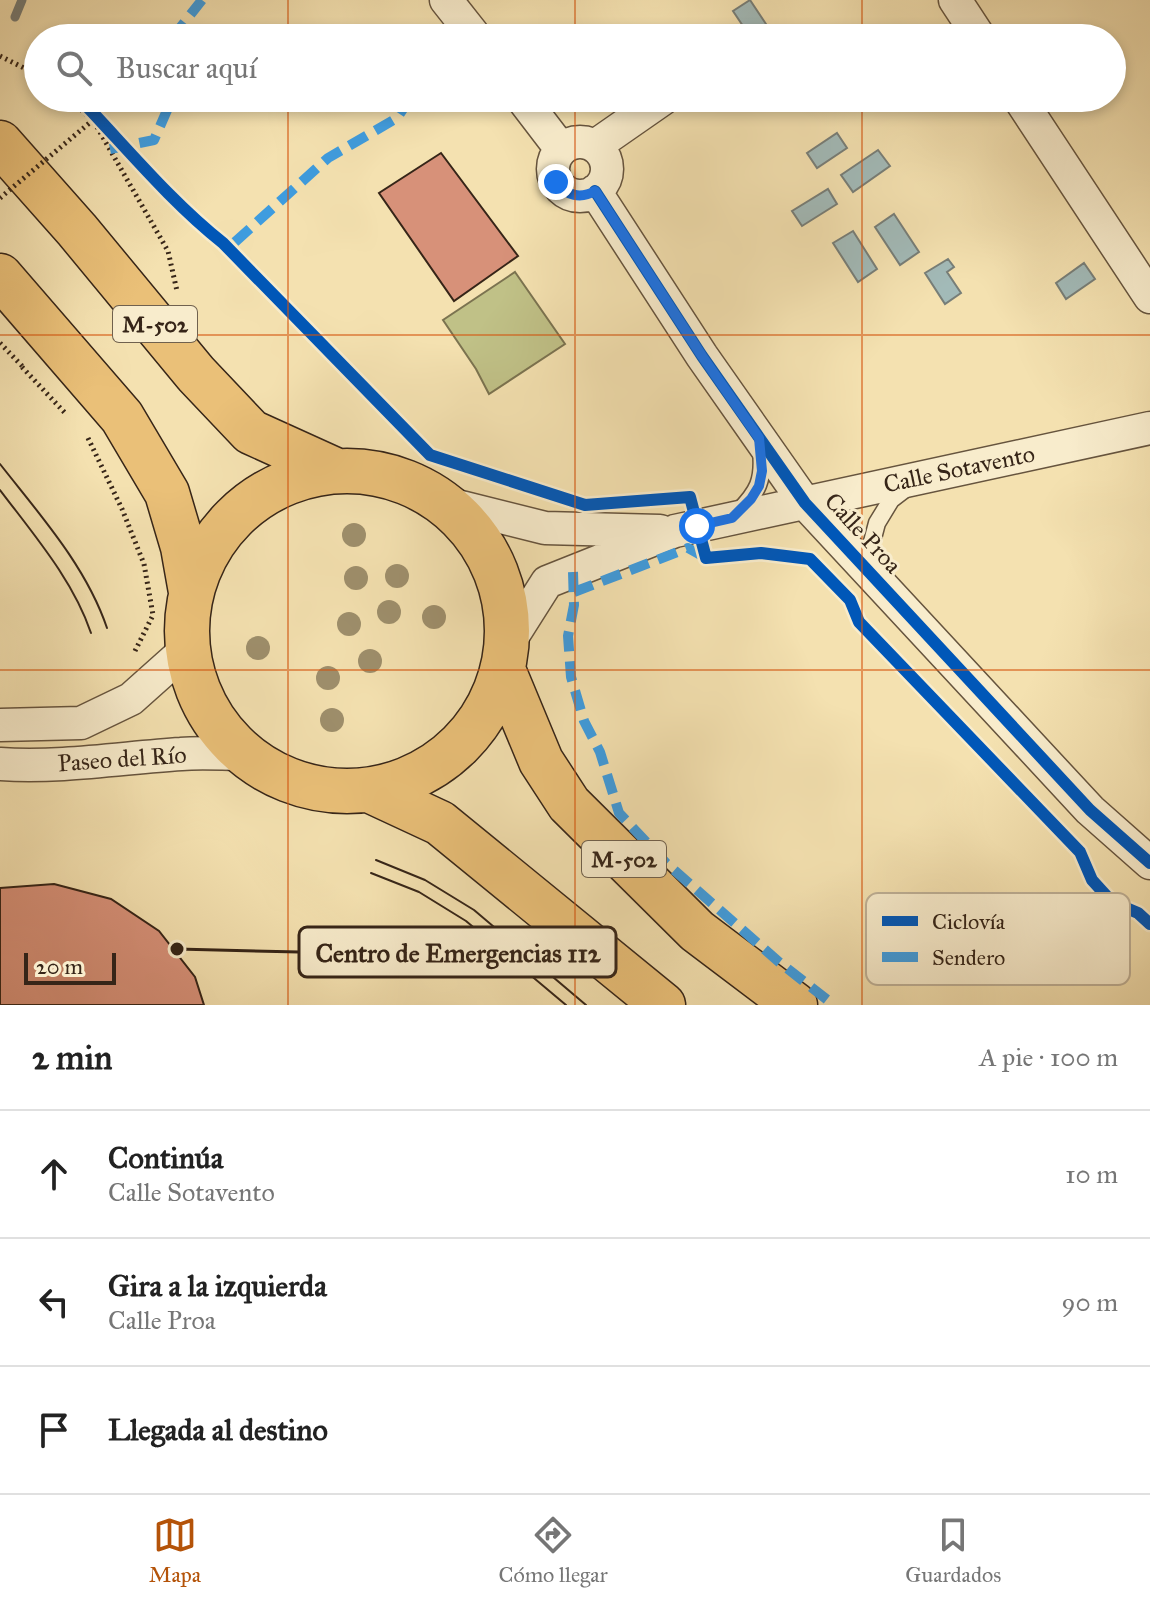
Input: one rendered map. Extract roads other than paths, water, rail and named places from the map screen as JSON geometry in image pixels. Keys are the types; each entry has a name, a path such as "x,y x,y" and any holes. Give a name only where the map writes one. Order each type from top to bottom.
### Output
{"highway":[{"name":"M-502","path":"0,143 77,230 196,374 251,432 337,471"},
{"name":"M-502","path":"0,276 122,417 167,493 183,547 191,592"},
{"name":"M-502","path":"506,657 485,715 454,751 414,777 369,790 324,790 281,778 244,754 216,724 197,688 187,649 186,620 191,592 211,545 244,508 288,481 337,471 375,473 412,483 445,503 482,541 503,590 506,657 541,761 569,804 697,931 795,1005"},
{"name":"M-502","path":"369,790 440,823 663,1005"}],"street":[{"path":"446,0 465,24"},
{"path":"955,0 971,24"},
{"path":"533,112 561,149"},
{"path":"595,146 644,112"},
{"path":"1028,112 1150,297"},
{"path":"574,142 595,146 604,156 607,169 604,181 589,195 574,195 561,189 552,169 556,154 574,142"},
{"name":"Calle Proa","path":"595,191 702,356 805,503 1090,810 1146,852"},
{"name":"Calle Sotavento","path":"506,657 547,582 675,531 1150,427"},
{"name":"Calle Sotavento","path":"445,503 545,528 675,531"},
{"name":"Paseo del Río","path":"0,725 81,723 131,699 187,649"},
{"name":"Paseo del Río","path":"0,764 91,762 185,753 244,754"}],"lane":[{"path":"732,518 759,486 762,456 759,438"},
{"path":"865,568 877,523 891,500 921,478"}],"water":[{"path":"750,0 766,24 742,24 733,11"},
{"path":"837,133 847,148 817,168 807,153"},
{"path":"878,150 890,166 853,192 841,175"},
{"path":"828,189 837,204 802,226 792,211"},
{"path":"894,214 919,252 900,265 875,227"},
{"path":"853,231 877,269 858,282 833,243"},
{"path":"948,259 954,267 947,272 961,293 945,304 925,273"},
{"path":"1084,263 1095,279 1066,299 1056,283"}],"waterway":[{"path":"15,17 22,0"}],"tram line":[{"path":"0,464 74,562 107,628"},
{"path":"0,490 63,576 91,633"},
{"path":"376,860 425,880 474,910 586,1005"},
{"path":"371,873 419,892 466,921 566,1005"}],"place":[{"name":"Centro de Emergencias 112","path":"177,949"}]}
